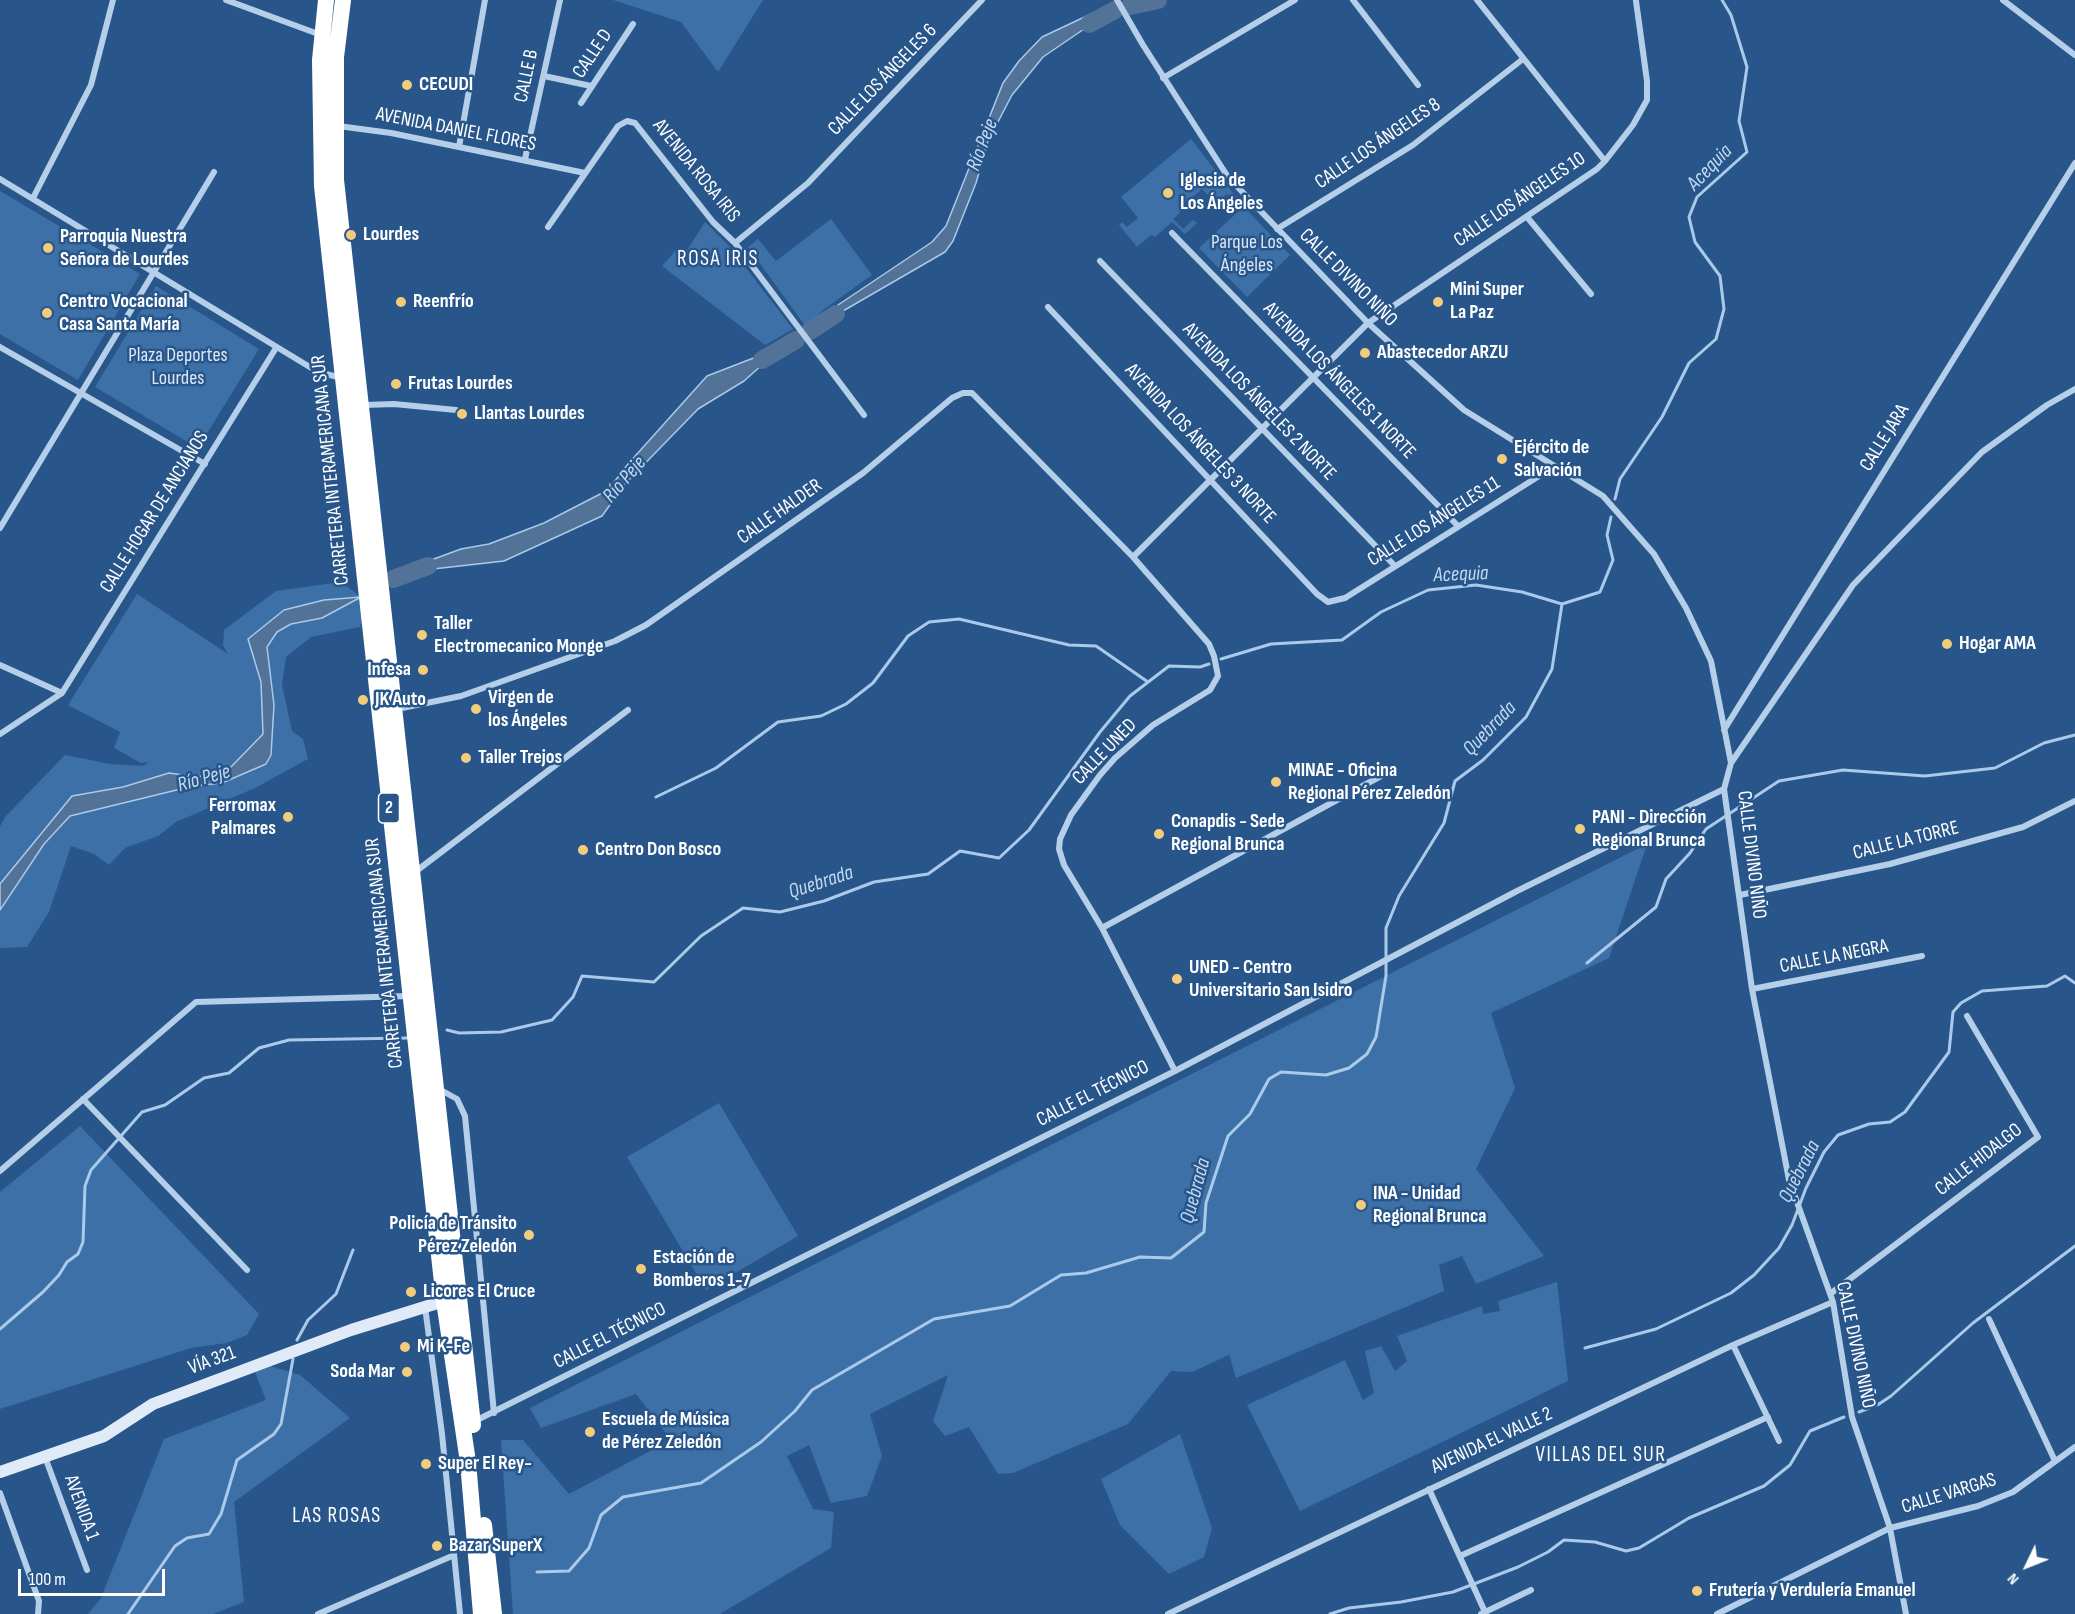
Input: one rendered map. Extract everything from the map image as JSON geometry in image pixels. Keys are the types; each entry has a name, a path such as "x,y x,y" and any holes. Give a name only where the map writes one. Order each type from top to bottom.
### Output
{"highway":[{"name":"CARRETERA INTERAMERICANA SUR","path":"326,0 322,35 327,125 336,180 364,435 411,996 444,1301 473,1421 494,1614"},
{"name":"CARRETERA INTERAMERICANA SUR","path":"343,0 327,125 322,186 342,379 387,711 412,874 437,1089 455,1252 460,1367 481,1614"},
{"path":"444,1301 453,1290 455,1252"},
{"path":"468,1462 473,1421"}],"street":[{"path":"33,198 91,85 113,0"},
{"path":"226,0 322,35"},
{"path":"459,147 485,0"},
{"name":"CALLE B","path":"525,159 560,0"},
{"name":"CALLE LOS ÁNGELES 6","path":"735,243 808,183 982,0"},
{"name":"CALLE DIVINO NIÑO","path":"1117,0 1163,78 1228,177 1368,323 1464,410 1603,496 1654,554 1686,608 1712,661 1731,763 1724,789 1752,989 1789,1180 1833,1302 1852,1417 1890,1528 1906,1614"},
{"path":"1163,78 1295,0"},
{"path":"1353,0 1418,85"},
{"path":"1478,0 1605,161"},
{"path":"2003,0 2075,55"},
{"name":"CALLE LOS ÁNGELES 10","path":"1133,557 1368,323 1527,217 1597,169 1605,161 1633,125 1647,100 1647,81 1636,1"},
{"name":"CALLE D","path":"580,103 633,24"},
{"name":"CALLE LOS ÁNGELES 8","path":"1277,229 1413,145 1523,59"},
{"path":"544,76 591,86"},
{"name":"AVENIDA ROSA IRIS","path":"585,172 618,126 627,121 635,123 713,222 735,243 864,415"},
{"name":"AVENIDA DANIEL FLORES","path":"327,125 525,159 585,172"},
{"name":"CALLE JARA","path":"1724,730 2075,163"},
{"path":"0,528 214,172"},
{"path":"548,227 585,172"},
{"path":"0,179 154,271 276,348 318,372 342,379 352,395 355,421 364,435"},
{"path":"1527,217 1591,294"},
{"name":"AVENIDA LOS ÁNGELES 1 NORTE","path":"1172,233 1458,526"},
{"name":"AVENIDA LOS ÁNGELES 2 NORTE","path":"1100,261 1395,566"},
{"name":"AVENIDA LOS ÁNGELES 3 NORTE","path":"1048,307 1212,479 1317,594 1328,602"},
{"path":"342,379 348,364 346,347 353,339"},
{"path":"0,347 205,464"},
{"name":"CALLE HOGAR DE ANCIANOS","path":"62,693 276,348"},
{"path":"1731,763 1853,585 1982,452 2047,405 2075,389"},
{"name":"CALLE HALDER","path":"387,711 461,696 615,641 646,625 863,474 952,398 963,393 972,393 1133,557"},
{"path":"361,406 394,404 456,410"},
{"name":"CALLE LOS ÁNGELES 11","path":"1328,602 1345,598 1556,466"},
{"name":"CALLE UNED","path":"1133,557 1209,644 1218,676 1210,690 1131,742 1100,775 1064,828 1060,839 1061,856 1175,1071"},
{"path":"0,665 62,693"},
{"path":"0,734 62,693"},
{"path":"412,874 628,710"},
{"path":"1101,928 1392,770"},
{"name":"CALLE EL TÉCNICO","path":"473,1421 494,1413 1175,1071 1518,891 1724,789"},
{"name":"CALLE LA TORRE","path":"1740,895 1890,864 2023,827 2075,801"},
{"name":"CALLE LA NEGRA","path":"1752,989 1922,956"},
{"path":"0,1170 196,1002 411,996"},
{"name":"CALLE HIDALGO","path":"1830,1294 2038,1137 1967,1016"},
{"path":"437,1089 457,1099 465,1116 494,1413"},
{"path":"83,1099 247,1270"},
{"name":"VÍA 321","path":"0,1472 104,1436 153,1404 351,1330 444,1301"},
{"name":"AVENIDA EL VALLE 2","path":"1168,1614 1733,1345 1833,1302"},
{"path":"424,1307 442,1434 452,1556 460,1614"},
{"path":"1989,1319 2055,1461"},
{"path":"1733,1345 1779,1441"},
{"path":"1460,1556 1768,1418"},
{"name":"CALLE VARGAS","path":"1718,1614 1890,1528 1978,1506 2013,1492 2075,1447"},
{"name":"AVENIDA 1","path":"45,1456 87,1570"},
{"path":"1429,1489 1470,1578 1483,1613 1531,1590"},
{"path":"0,1493 39,1601 38,1614"},
{"path":"318,1614 452,1556"},
{"path":"1732,1607 1735,1614"}],"green space":[{"path":"613,0 763,0 718,72 681,22"},
{"name":"Parque Los Ángeles","path":"1191,139 1243,206 1290,255 1247,297 1199,248 1241,209 1227,194 1216,203 1202,189 1181,207 1182,210 1173,219 1183,229 1193,220 1197,223 1185,234 1172,222 1155,237 1151,235 1137,247 1119,225 1122,222 1127,227 1138,218 1121,197"},
{"path":"0,191 140,274 78,380 0,334"},
{"path":"831,219 872,275 823,310 806,327 748,247 758,239 776,261"},
{"path":"705,222 729,246 793,329 765,345 662,266 676,250 684,255"},
{"name":"Plaza Deportes Lourdes","path":"156,286 259,349 198,448 95,387"},
{"path":"341,582 361,597 364,613 360,627 311,637 286,657 282,685 292,731 303,739 308,759 255,788 176,822 158,836 125,848 109,865 94,854 71,846 49,912 27,947 0,948 0,910 44,844 70,816 193,786 222,783 266,764 271,755 274,705 267,647 277,632 291,624 322,618 359,598 248,639 261,682 263,734 228,770 197,777 169,773 123,787 72,796 0,884 0,826 6,816 65,755 110,764 144,766 148,762 141,763 114,748 120,732 68,705 137,594 228,654 223,645 224,630 276,591"},
{"path":"1647,844 1609,958 1491,1013 1515,1088 1476,1169 1544,1256 1476,1284 1462,1256 1439,1265 1444,1291 1236,1378 1229,1355 1192,1372 1171,1371 1128,1424 1013,1473 998,1474 969,1427 945,1436 933,1421 948,1375 870,1414 882,1456 867,1496 831,1503 809,1445 787,1456 813,1509 834,1512 831,1548 720,1614 513,1614 501,1440 523,1440 569,1494 671,1440 636,1394 541,1428 530,1408"},
{"path":"719,1103 798,1236 706,1290 627,1157"},
{"path":"80,1126 259,1314 247,1335 227,1343 191,1348 0,1409 0,1192"},
{"path":"1557,1282 1568,1381 1300,1511 1247,1405 1345,1360 1363,1400 1374,1393 1365,1351 1381,1346 1395,1371 1407,1361 1397,1336 1482,1306 1483,1314 1500,1311 1498,1301"},
{"path":"270,1366 300,1375 350,1418 234,1502 244,1602 213,1614 88,1614 101,1598 164,1439 266,1400 255,1372"},
{"path":"1180,1434 1212,1528 1204,1557 1169,1574 1120,1525 1101,1479"}],"water":[{"path":"1109,12 1043,57 1012,95 988,141 976,183 953,241 945,252 817,326 829,311 932,242 946,226 1003,83 1019,61 1042,37 1093,13"},
{"path":"782,347 744,381 698,409 625,484 602,516 504,561 433,569 417,577 404,574 415,566 461,549 489,544 544,523 608,490 628,464 707,376"},
{"path":"361,597 322,618 291,624 277,632 267,647 274,705 271,755 266,764 222,783 193,786 70,816 44,844 0,910 0,884 72,796 123,787 169,773 197,777 228,770 263,734 261,682 248,639 284,610 324,600"}],"waterway":[{"name":"Río Peje","path":"1130,6 1158,0"},
{"name":"Acequia","path":"1615,499 1620,479 1662,417 1689,363 1716,339 1724,309 1720,276 1695,242 1689,217 1697,197 1747,152 1739,121 1747,67 1731,15 1722,0"},
{"name":"Río Peje","path":"1089,24 1115,10"},
{"name":"Río Peje","path":"810,331 836,314"},
{"name":"Río Peje","path":"762,360 796,340"},
{"name":"Acequia","path":"1221,659 1271,644 1342,640 1381,612 1428,590 1476,585 1522,592 1562,604 1600,592 1613,560 1607,535 1611,517"},
{"name":"Río Peje","path":"393,579 428,566"},
{"name":"Quebrada","path":"537,1572 569,1571 589,1548 601,1515 623,1497 701,1483 761,1442 795,1411 812,1390 934,1319 1010,1306 1061,1275 1086,1273 1140,1257 1171,1258 1204,1232 1206,1203 1228,1136 1250,1114 1269,1079 1281,1072 1326,1075 1349,1068 1367,1054 1376,1037 1386,976 1386,928 1399,896 1444,823 1455,781 1483,760 1526,717 1552,669 1562,604"},
{"name":"Quebrada","path":"656,797 716,768 778,722 821,716 846,704 873,683 908,636 929,622 959,619 1069,645 1096,646 1148,682"},
{"name":"Quebrada","path":"447,1030 459,1033 501,1032 552,1020 573,997 582,976 654,982 701,936 743,908 780,912 824,901 874,882 928,874 960,851 999,858 1029,830 1100,732 1130,696 1169,666 1200,667 1209,664"},
{"name":"Quebrada","path":"1587,963 1656,907 1666,879 1690,853 1706,829 1779,781 1843,770 1925,776 1995,768 2044,743 2075,735"},
{"name":"Quebrada","path":"1585,1348 1656,1329 1731,1293 1754,1275 1779,1248 1792,1225 1806,1188 1824,1152 1838,1135 1869,1124 1890,1122 1905,1112 1949,1052 1953,1012 1961,1003 1982,991 2047,986 2065,976 2075,983"},
{"path":"0,1329 43,1292 59,1275 67,1262 78,1254 83,1242 85,1186 91,1170 142,1112 165,1105 204,1078 229,1073 259,1048 289,1040 407,1038"},
{"path":"1859,1412 1891,1396 1973,1323 2075,1246"},
{"path":"297,1340 308,1320 336,1294 353,1250"},
{"path":"128,1614 175,1546 187,1538 209,1534 221,1514 237,1460 274,1434 281,1424 293,1359"},
{"path":"1330,1614 1349,1608 1401,1602 1453,1592 1518,1567 1548,1552 1564,1540 1595,1542 1626,1551 1639,1548 1689,1518 1764,1486 1790,1465 1810,1431 1844,1417"}],"place":[{"name":"CECUDI","path":"407,85"},
{"name":"Iglesia de Los Ángeles","path":"1168,193"},
{"name":"Lourdes","path":"351,235"},
{"name":"Parroquia Nuestra Señora de Lourdes","path":"48,248"},
{"name":"Reenfrío","path":"401,302"},
{"name":"Mini Super La Paz","path":"1438,302"},
{"name":"Centro Vocacional Casa Santa María","path":"47,313"},
{"name":"Abastecedor ARZU","path":"1365,353"},
{"name":"Frutas Lourdes","path":"396,384"},
{"name":"Llantas Lourdes","path":"462,414"},
{"name":"Ejército de Salvación","path":"1502,459"},
{"name":"Taller Electromecanico Monge","path":"422,635"},
{"name":"Hogar AMA","path":"1947,644"},
{"name":"Infesa","path":"423,670"},
{"name":"JK Auto","path":"363,700"},
{"name":"Virgen de los Ángeles","path":"476,709"},
{"name":"Taller Trejos","path":"466,758"},
{"name":"MINAE - Oficina Regional Pérez Zeledón","path":"1276,782"},
{"name":"Ferromax Palmares","path":"288,817"},
{"name":"PANI - Dirección Regional Brunca","path":"1580,829"},
{"name":"Conapdis - Sede Regional Brunca","path":"1159,834"},
{"name":"Centro Don Bosco","path":"583,850"},
{"name":"UNED - Centro Universitario San Isidro","path":"1177,979"},
{"name":"INA - Unidad Regional Brunca","path":"1361,1205"},
{"name":"Policía de Tránsito Pérez Zeledón","path":"529,1235"},
{"name":"Estación de Bomberos 1-7","path":"641,1269"},
{"name":"Licores El Cruce","path":"411,1292"},
{"name":"Mi K-Fe","path":"405,1347"},
{"name":"Soda Mar","path":"407,1372"},
{"name":"Escuela de Música de Pérez Zeledón","path":"590,1432"},
{"name":"Super El Rey-","path":"426,1464"},
{"name":"Bazar SuperX","path":"437,1546"},
{"name":"Frutería y Verdulería Emanuel","path":"1697,1591"}],"district":[{"name":"ROSA IRIS","path":"718,260"},
{"name":"VILLAS DEL SUR","path":"1601,1456"},
{"name":"LAS ROSAS","path":"337,1517"}]}
